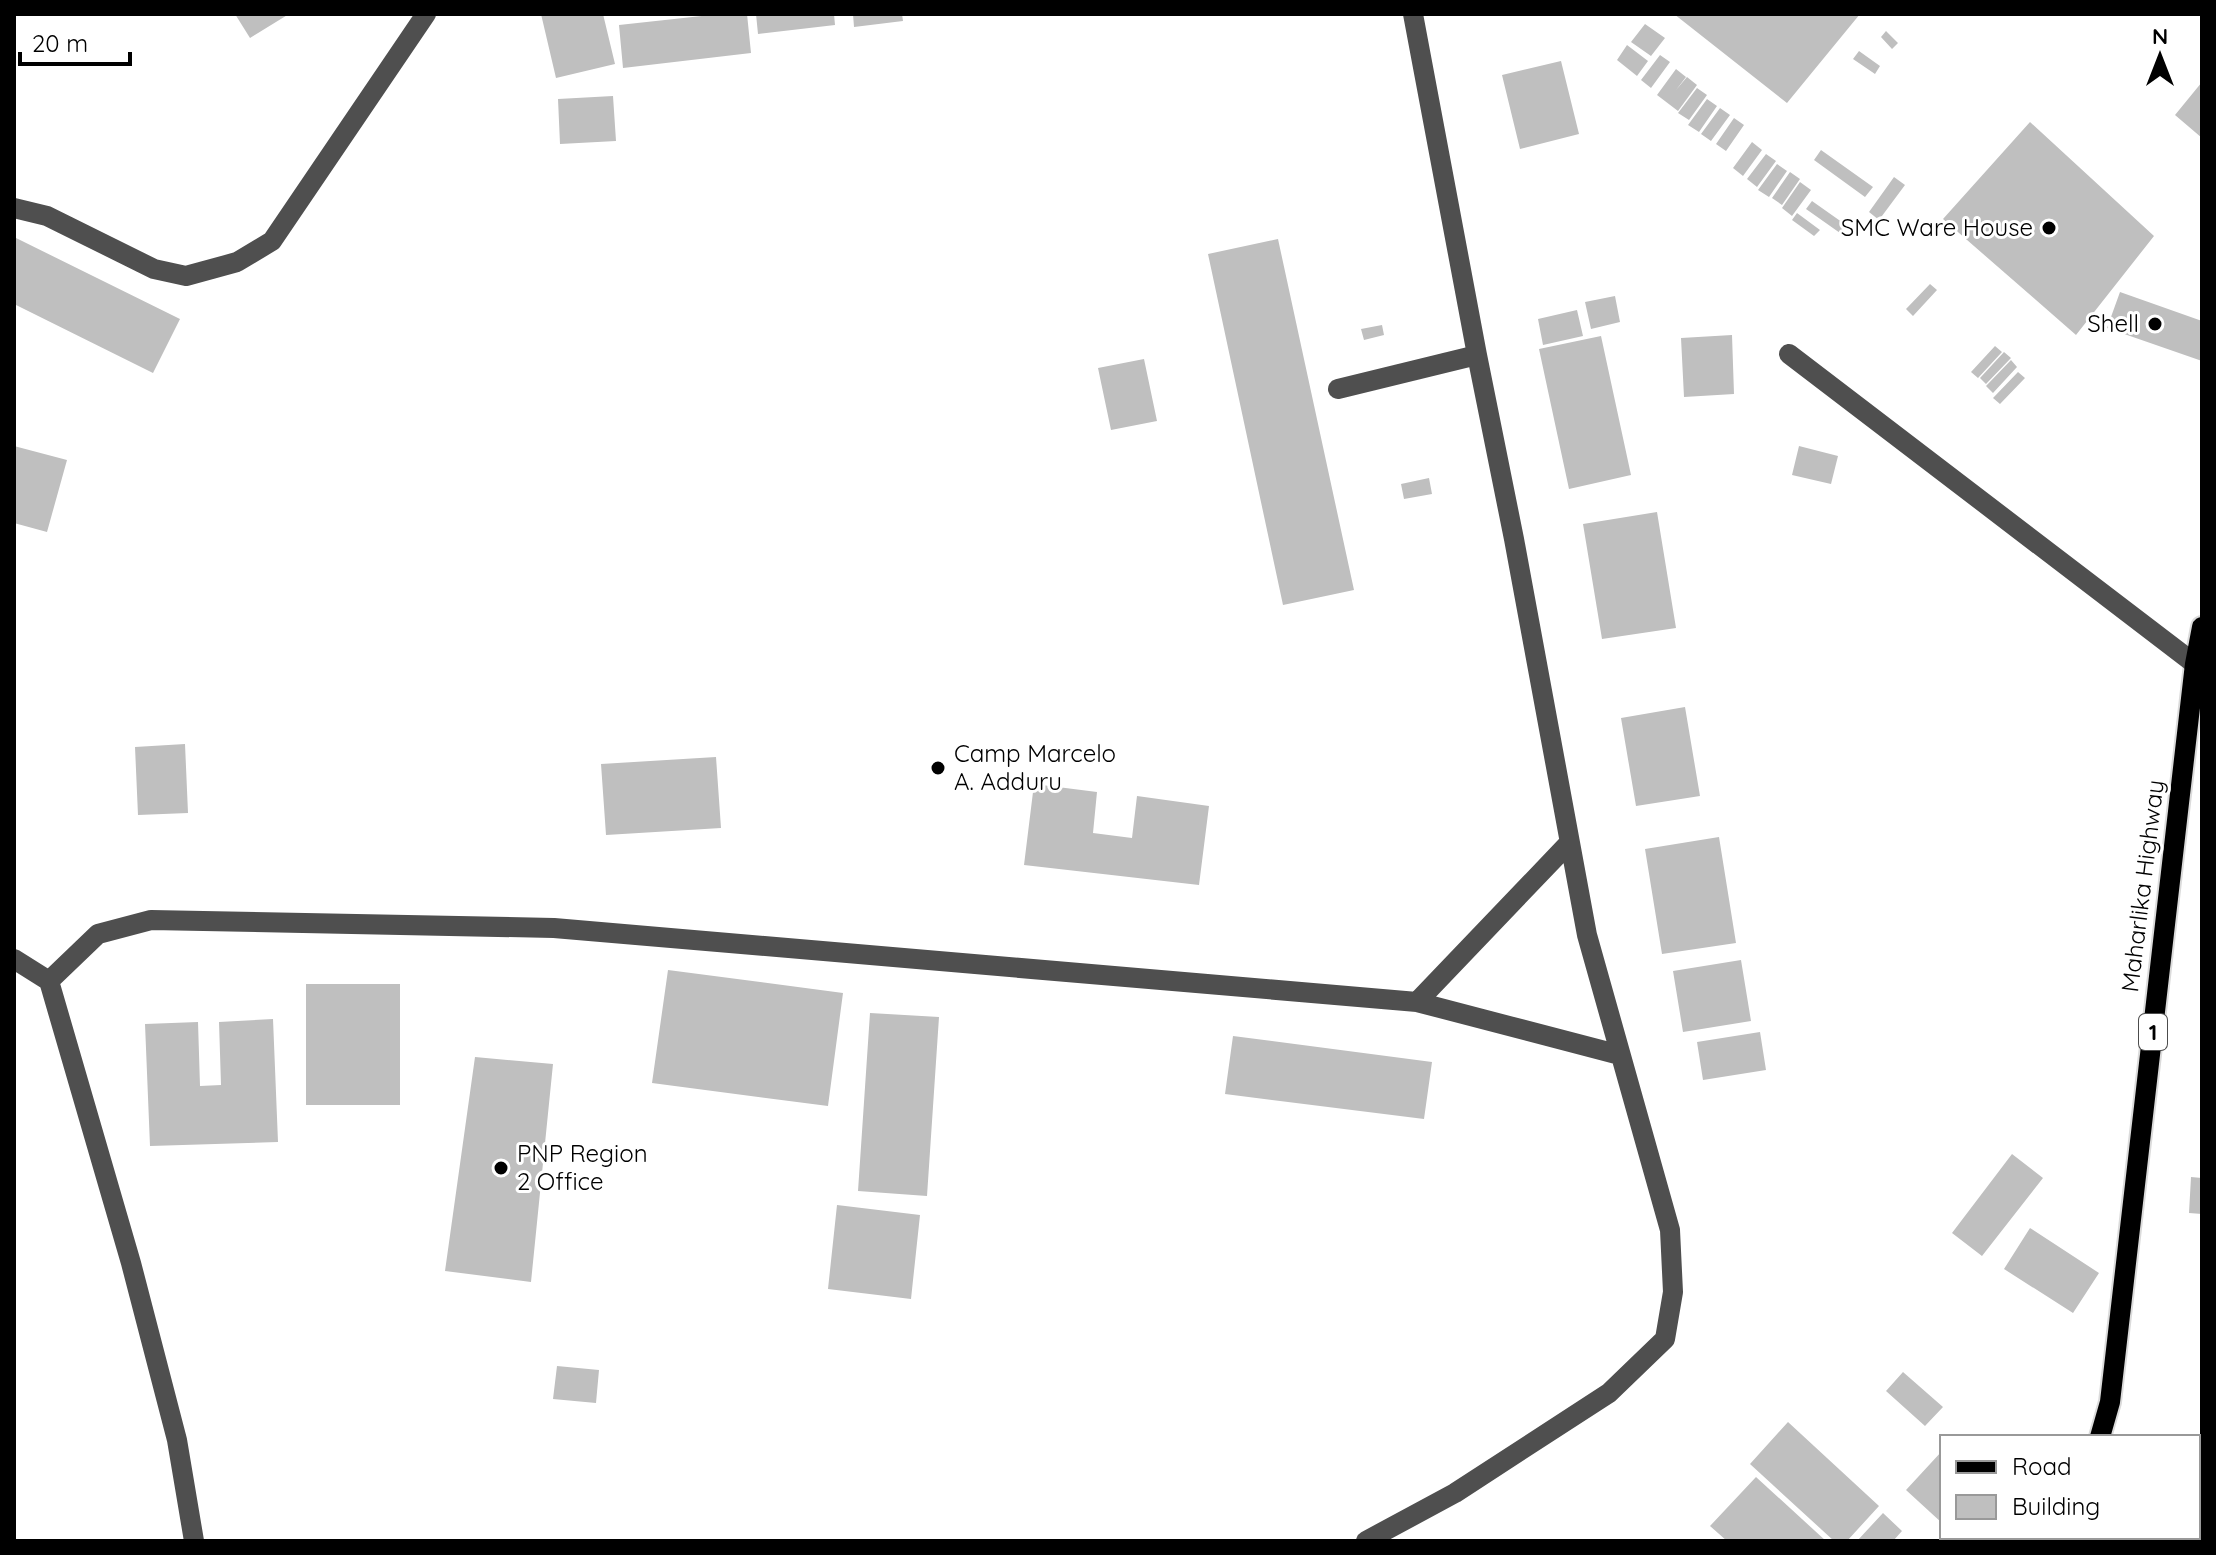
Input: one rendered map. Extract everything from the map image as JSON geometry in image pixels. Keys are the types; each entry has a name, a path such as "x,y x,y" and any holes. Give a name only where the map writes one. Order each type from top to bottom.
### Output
{"main road":[{"name":"Maharlika Highway","path":"2101,1435 2110,1402 2195,664 2202,627"}],"street":[{"path":"14,208 47,216 154,269 186,276 237,262 272,241 426,14"},
{"path":"1366,1541 1455,1493 1609,1393 1665,1339 1673,1292 1670,1230 1587,935 1413,14"},
{"path":"1789,354 2195,664"},
{"path":"1338,389 1477,355"},
{"path":"1417,1002 1570,842"},
{"path":"49,981 98,934 151,920 554,928 1417,1002 1620,1055"},
{"path":"14,959 49,981 131,1263 177,1440 194,1541"}],"building":[{"path":"235,14 289,14 250,38"},
{"path":"541,14 603,14 615,64 556,78"},
{"path":"747,14 751,53 623,68 619,25"},
{"path":"756,14 834,14 835,25 758,34"},
{"path":"853,14 902,14 903,21 854,27"},
{"path":"1674,14 1860,14 1787,103"},
{"path":"1645,24 1665,38 1651,56 1631,42"},
{"path":"1886,31 1898,43 1892,49 1881,37"},
{"path":"1627,45 1648,61 1637,76 1617,60"},
{"path":"1859,51 1880,66 1875,74 1853,59"},
{"path":"1660,55 1670,62 1651,88 1641,80"},
{"path":"1561,61 1579,134 1520,149 1502,75"},
{"path":"1676,69 1686,77 1676,90 1687,77 1697,85 1678,111 1657,95"},
{"path":"2202,82 2202,138 2175,115"},
{"path":"1697,88 1707,95 1689,120 1678,113"},
{"path":"613,96 616,141 560,144 558,99"},
{"path":"1707,99 1717,106 1699,132 1688,125"},
{"path":"1720,108 1730,115 1711,141 1701,134"},
{"path":"1734,118 1744,125 1726,151 1716,144"},
{"name":"SMC Ware House","path":"2030,122 2154,236 2076,335 1943,219"},
{"path":"1752,142 1762,150 1743,176 1733,168"},
{"path":"1821,150 1873,187 1865,197 1814,160"},
{"path":"1766,154 1776,161 1757,187 1747,179"},
{"path":"1777,164 1787,171 1769,197 1758,190"},
{"path":"1790,172 1800,179 1782,205 1772,198"},
{"path":"1894,177 1905,185 1879,220 1869,212"},
{"path":"1800,182 1811,190 1792,216 1782,208"},
{"path":"1812,201 1846,225 1840,233 1806,209"},
{"path":"1797,213 1820,230 1814,236 1792,220"},
{"path":"14,237 180,319 153,373 14,304"},
{"path":"1278,239 1354,590 1283,605 1208,254"},
{"path":"1930,284 1937,290 1913,316 1906,309"},
{"name":"Shell","path":"2120,292 2202,321 2202,361 2107,328"},
{"path":"1615,296 1620,322 1591,329 1585,302"},
{"path":"1577,310 1583,336 1543,345 1538,319"},
{"path":"1382,325 1384,335 1364,340 1361,329"},
{"path":"1732,335 1734,394 1684,397 1681,338"},
{"path":"1601,336 1631,475 1569,489 1539,349"},
{"path":"1995,346 2002,352 1978,378 1971,372"},
{"path":"2004,352 2011,358 1986,384 1980,378"},
{"path":"1144,359 1157,421 1111,430 1098,368"},
{"path":"2011,360 2017,367 1993,393 1986,386"},
{"path":"2018,372 2025,378 2000,404 1993,398"},
{"path":"14,446 67,460 47,532 14,523"},
{"path":"1799,446 1838,456 1831,484 1792,475"},
{"path":"1429,478 1432,494 1404,499 1401,484"},
{"path":"1657,512 1676,628 1602,639 1583,524"},
{"path":"1685,707 1700,796 1636,806 1621,718"},
{"path":"185,744 188,813 138,815 135,747"},
{"path":"716,757 721,828 606,835 601,764"},
{"path":"1034,784 1097,792 1093,833 1132,838 1137,796 1209,806 1199,885 1024,865"},
{"path":"1719,837 1736,943 1662,954 1645,849"},
{"path":"1741,960 1751,1021 1683,1032 1673,971"},
{"path":"668,970 843,993 828,1106 652,1083"},
{"path":"306,984 400,984 400,1105 306,1105"},
{"path":"870,1013 939,1017 927,1196 858,1191"},
{"path":"273,1019 278,1142 150,1146 145,1024 198,1022 200,1086 221,1085 219,1022"},
{"path":"1760,1032 1766,1070 1703,1080 1697,1042"},
{"path":"1233,1036 1432,1062 1424,1119 1225,1094"},
{"name":"PNP Region 2 Office","path":"475,1057 553,1064 531,1282 445,1271"},
{"path":"2012,1154 2043,1178 1982,1256 1952,1233"},
{"path":"2191,1177 2202,1178 2202,1214 2189,1213"},
{"path":"837,1205 920,1215 911,1299 828,1289"},
{"path":"2030,1228 2099,1273 2073,1313 2004,1269"},
{"path":"557,1366 599,1370 596,1403 553,1399"},
{"path":"1903,1372 1943,1407 1925,1426 1886,1391"},
{"path":"1788,1422 1879,1506 1847,1541 1834,1541 1750,1464"},
{"path":"1940,1453 1940,1521 1906,1490"},
{"path":"1756,1477 1826,1541 1727,1541 1710,1526"},
{"path":"1883,1513 1902,1531 1893,1541 1857,1541"},
{"path":"1959,1539 2006,1539 2004,1541"}],"place":[{"name":"SMC Ware House","path":"2049,228"},
{"name":"Shell","path":"2155,324"},
{"name":"Camp Marcelo A. Adduru","path":"938,768"},
{"name":"PNP Region 2 Office","path":"501,1168"}]}
